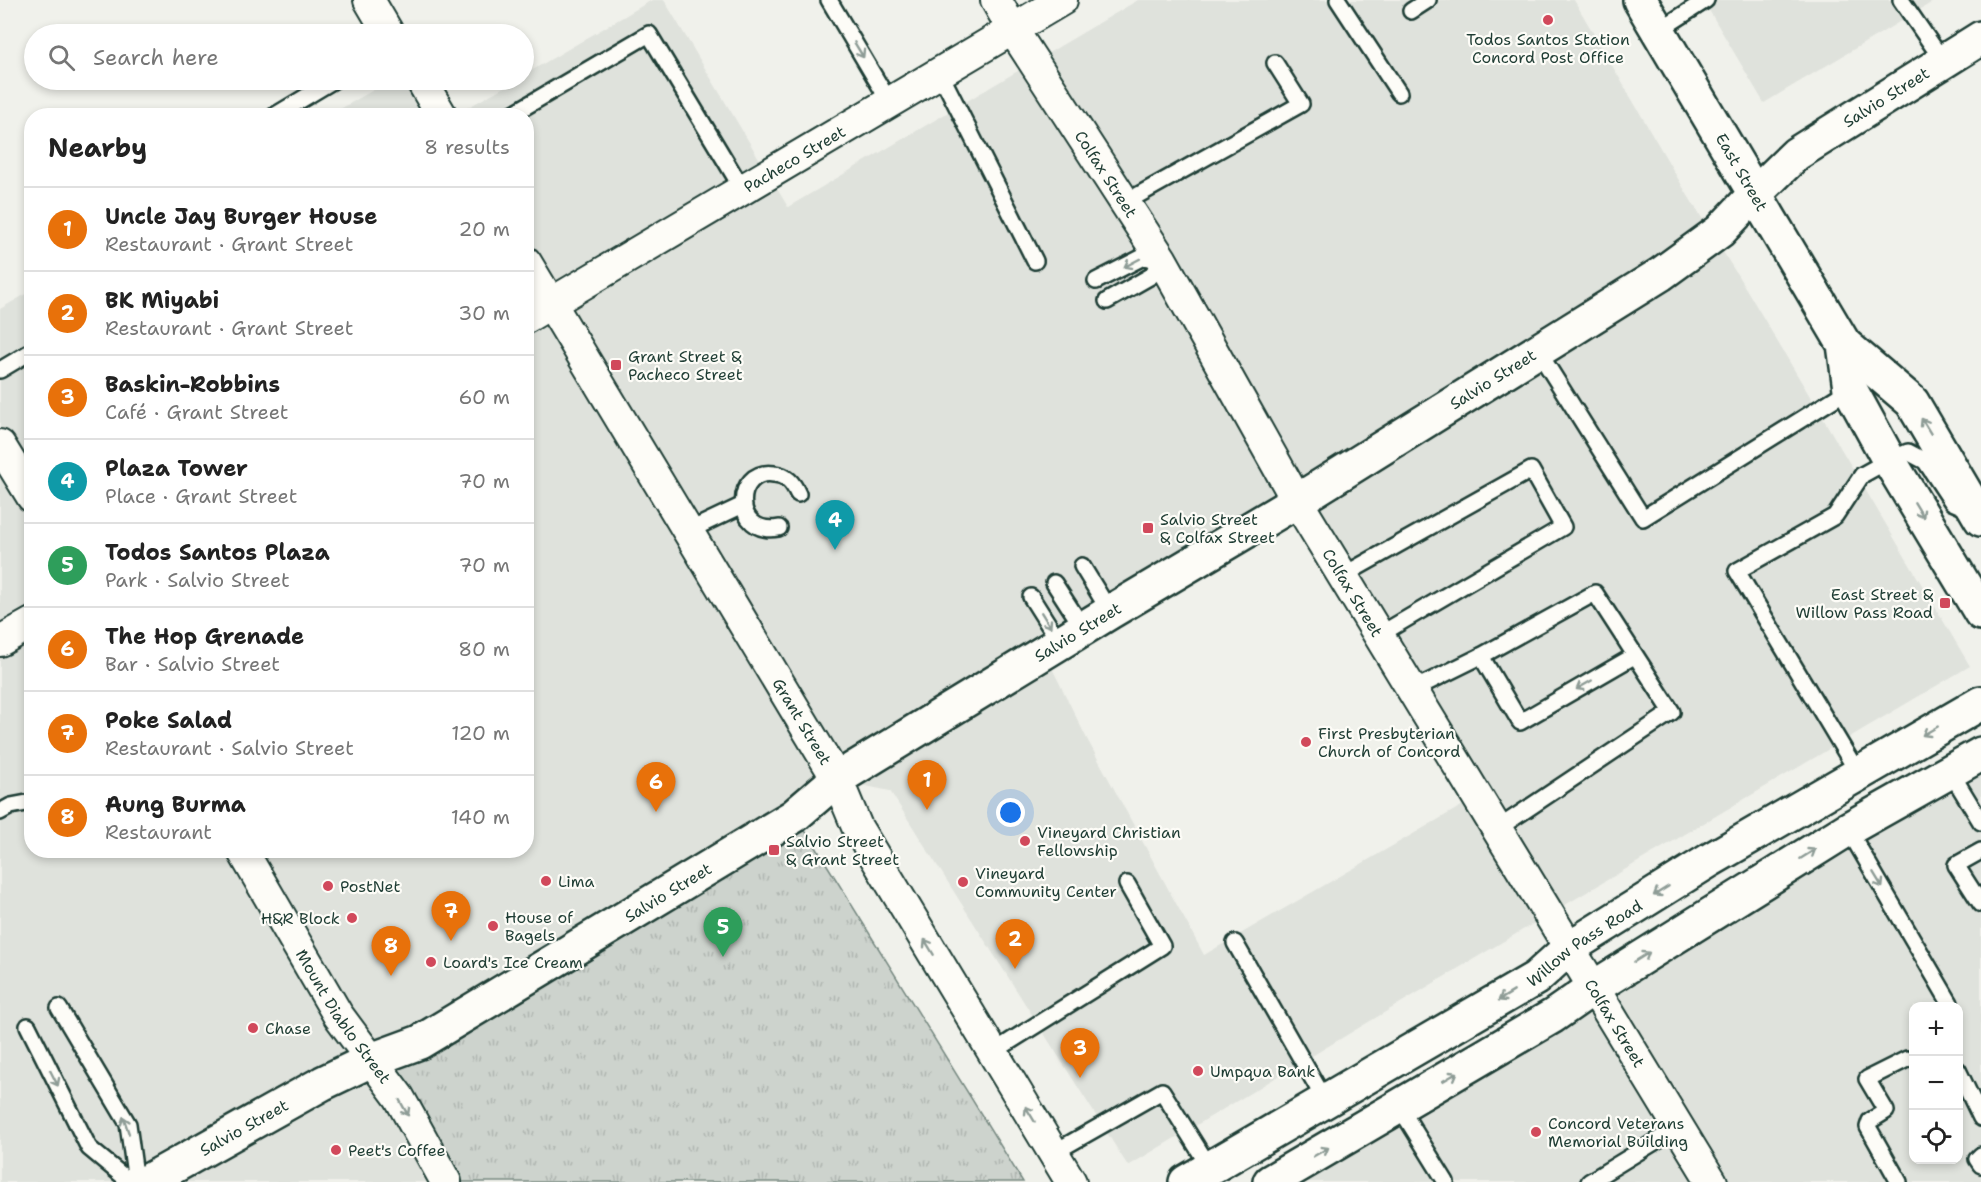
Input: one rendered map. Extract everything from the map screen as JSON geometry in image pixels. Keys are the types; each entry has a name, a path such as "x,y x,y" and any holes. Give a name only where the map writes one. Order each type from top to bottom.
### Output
{"main road":[{"name":"East Street","path":"1640,0 1844,344 1912,402 1979,516"},
{"name":"Salvio Street","path":"146,1182 315,1088 371,1060 429,1037 794,816 837,780 1084,628 1297,501 1661,274 1720,231 1796,154 1981,38"},
{"name":"East Street","path":"1844,344 1850,389 1889,460 1981,613"},
{"name":"Willow Pass Road","path":"1198,1175 1536,978 1569,948 1710,860 1981,703"},
{"path":"1270,1182 1553,1016 1593,988 1848,829 1981,754"}],"street":[{"path":"369,0 383,24"},
{"name":"Colfax Street","path":"996,0 1162,261 1297,501 1712,1182"},
{"name":"Pacheco Street","path":"539,311 1062,0"},
{"path":"427,90 437,108"},
{"name":"Grant Street","path":"534,292 539,311 688,531 837,780 857,827 1071,1182"},
{"path":"0,446 24,484"},
{"path":"0,641 24,627"},
{"name":"Mount Diablo Street","path":"247,858 338,1015 399,1097 446,1182"}],"lane":[{"path":"829,0 890,102"},
{"path":"1338,0 1399,93"},
{"path":"1411,11 1428,0"},
{"path":"1658,31 1706,0"},
{"path":"1901,0 1942,61"},
{"path":"522,108 649,34 743,190"},
{"path":"1124,203 1301,104 1275,63"},
{"path":"940,73 1035,261"},
{"path":"287,108 317,90"},
{"path":"1096,281 1143,257 1162,261 1151,276 1107,301"},
{"path":"1538,351 1643,518 1850,389"},
{"path":"0,370 24,356"},
{"path":"1858,773 1737,571 1834,516 1862,475 1908,452 1925,462 1952,502 1979,516"},
{"path":"1342,576 1531,470 1563,526 1379,635"},
{"path":"779,528 771,529 755,524 749,519 743,504 743,495 747,487 753,479 770,473 788,479 798,494"},
{"path":"688,531 743,504"},
{"path":"1082,566 1084,628"},
{"path":"1054,583 1084,628"},
{"path":"1412,690 1481,656 1595,593 1672,712 1497,829"},
{"path":"1031,597 1084,628"},
{"path":"1481,656 1520,722 1634,656"},
{"path":"1950,771 1981,822"},
{"path":"0,812 11,806 24,804"},
{"path":"1848,829 1948,1002"},
{"path":"1981,851 1956,864 1981,904"},
{"path":"993,1052 1162,946 1127,884"},
{"path":"1235,943 1326,1102"},
{"path":"59,1008 128,1124 136,1182"},
{"path":"28,1026 90,1148 130,1182"},
{"path":"1899,1182 1868,1127 1870,1121 1887,1111 1867,1079 1907,1059"},
{"path":"1963,1079 1981,1118"},
{"path":"1053,1153 1162,1091 1198,1175"},
{"path":"1399,1106 1446,1182"},
{"path":"1589,1182 1679,1127"},
{"path":"1981,1155 1977,1160 1981,1165"}],"shaded area":[{"path":"652,0 664,0 788,207 1138,0 1574,0 1687,194 1748,292 1970,666 1128,1166 890,791 837,780 446,1182 0,1182 0,309 24,295 24,858 534,858 534,108 467,108 499,90 534,90 534,69","holes":["1296,502 1477,797 1204,955 1087,739 1044,652"]},
{"path":"1703,0 1936,0 1764,103"},
{"path":"374,90 427,90 437,108 342,108"},
{"path":"1981,754 1981,1182 1270,1182"}],"green space":[{"path":"794,816 811,839 1023,1182 446,1182 371,1060"}],"place":[{"name":"Todos Santos Station Concord Post Office","path":"1548,20"},
{"name":"Grant Street & Pacheco Street","path":"616,365"},
{"name":"Salvio Street & Colfax Street","path":"1148,528"},
{"name":"Plaza Tower","path":"835,550"},
{"name":"East Street & Willow Pass Road","path":"1945,603"},
{"name":"First Presbyterian Church of Concord","path":"1306,742"},
{"name":"Uncle Jay Burger House","path":"927,810"},
{"name":"The Hop Grenade","path":"656,812"},
{"name":"Vineyard Christian Fellowship","path":"1025,841"},
{"name":"Salvio Street & Grant Street","path":"774,850"},
{"name":"Lima","path":"546,881"},
{"name":"Vineyard Community Center","path":"963,882"},
{"name":"PostNet","path":"328,886"},
{"name":"H&R Block","path":"352,918"},
{"name":"House of Bagels","path":"493,926"},
{"name":"Poke Salad","path":"451,941"},
{"name":"Todos Santos Plaza","path":"723,957"},
{"name":"Loard's Ice Cream","path":"431,962"},
{"name":"BK Miyabi","path":"1015,969"},
{"name":"Aung Burma","path":"391,976"},
{"name":"Chase","path":"253,1028"},
{"name":"Umpqua Bank","path":"1198,1071"},
{"name":"Baskin-Robbins","path":"1080,1078"},
{"name":"Concord Veterans Memorial Building","path":"1536,1132"},
{"name":"Peet's Coffee","path":"336,1150"}]}
